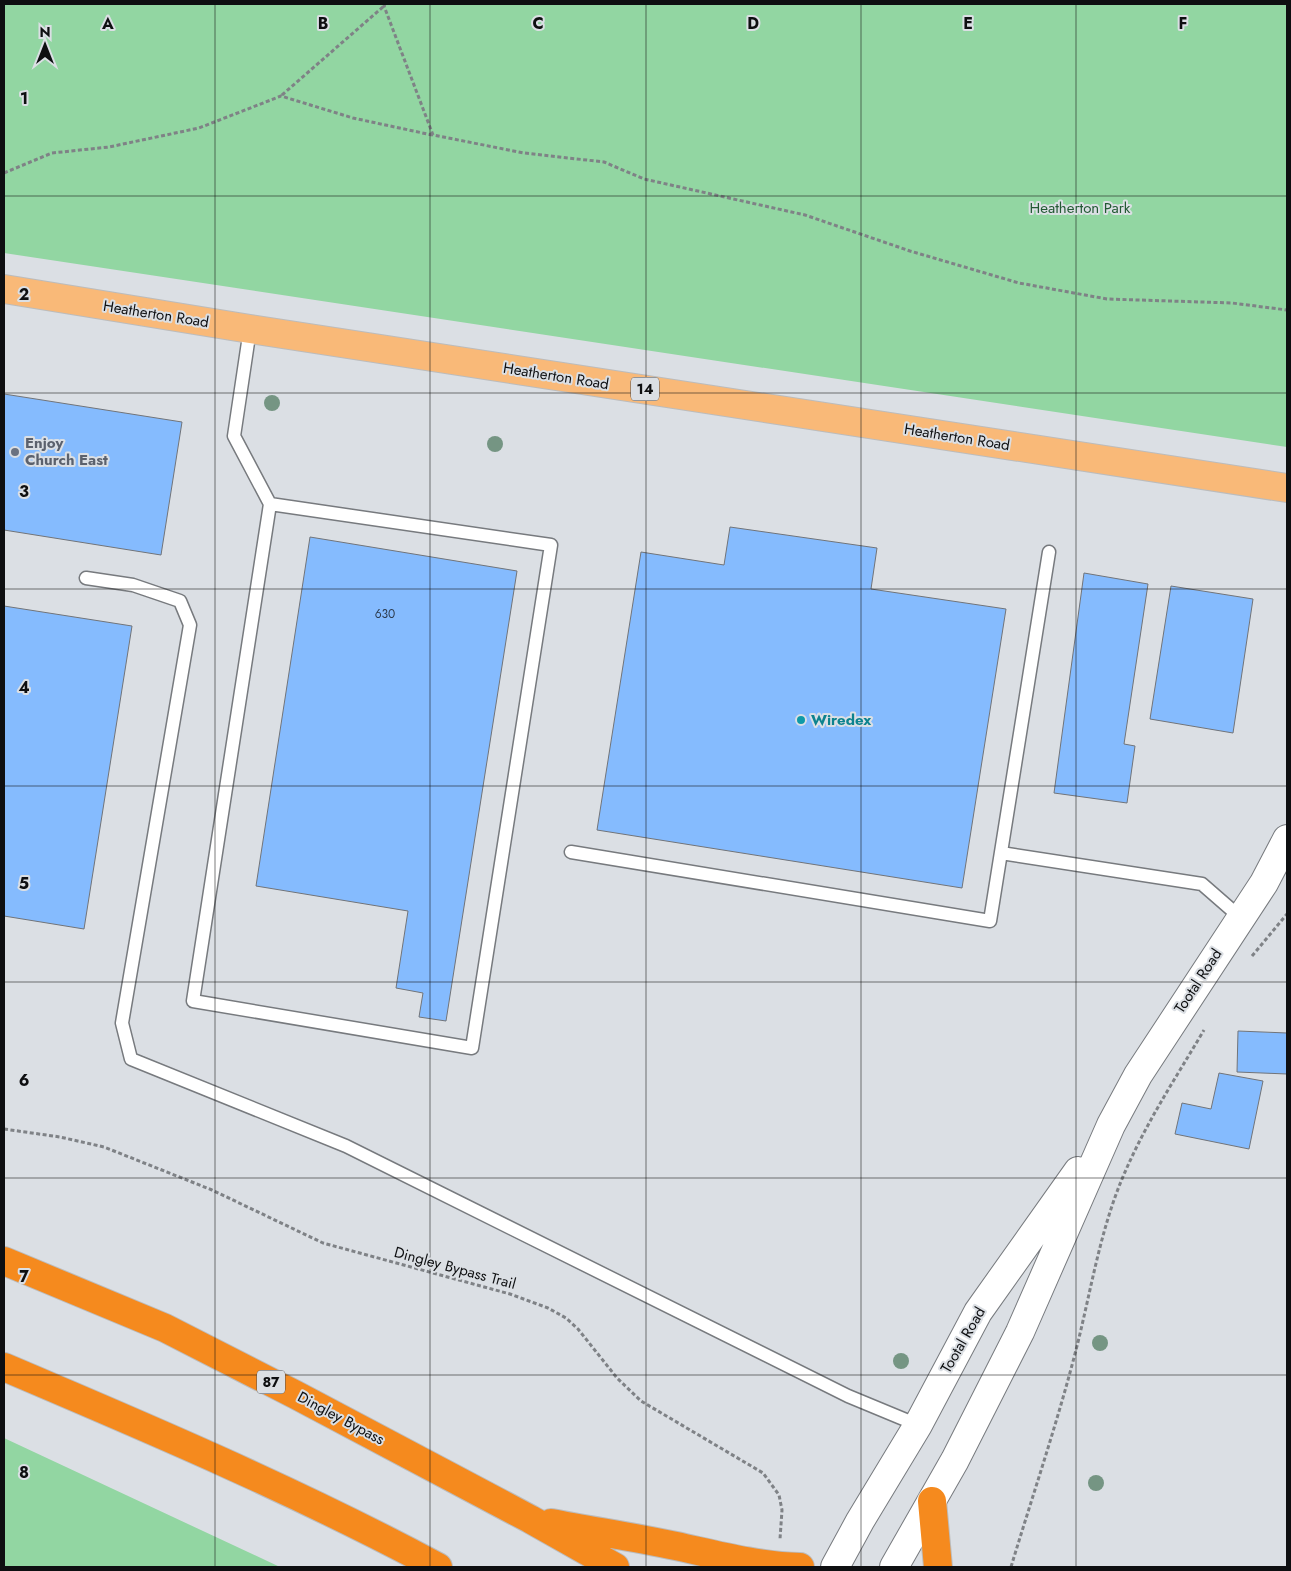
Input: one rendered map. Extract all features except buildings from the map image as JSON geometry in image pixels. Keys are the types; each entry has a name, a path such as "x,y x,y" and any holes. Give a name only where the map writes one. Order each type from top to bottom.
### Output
{"highway":[{"name":"Dingley Bypass","path":"4,1261 165,1328 530,1519 614,1567"},
{"path":"4,1368 160,1434 438,1567"},
{"path":"932,1501 938,1567"},
{"path":"530,1519 788,1567"}],"main road":[{"name":"Heatherton Road","path":"4,289 250,329 1287,488"},
{"name":"Tootal Road","path":"894,1567 932,1501 1020,1332 1111,1125 1138,1074 1264,883 1287,839"},
{"name":"Tootal Road","path":"835,1567 860,1521 918,1425 978,1312 1111,1125"}],"lane":[{"path":"250,329 234,436 270,504 193,1001 472,1048 551,545 270,504"},
{"path":"571,852 990,921 1049,552"},
{"path":"86,578 133,585 180,601 190,624 122,1023 131,1059 346,1146 848,1396 918,1425"},
{"path":"1001,854 1202,884 1241,918"}],"path":[{"path":"4,173 52,153 109,147 200,128 281,96 385,5 432,135"},
{"path":"281,96 353,118 432,135 524,153 604,162 644,179 805,215 910,251 1019,283 1107,299 1232,303 1287,310"},
{"path":"1249,960 1287,914"},
{"path":"1011,1567 1075,1356 1106,1224 1122,1179 1150,1120 1206,1027"},
{"name":"Dingley Bypass Trail","path":"4,1130 60,1137 104,1147 212,1190 323,1243 510,1294 548,1308 578,1329 617,1378 642,1401 763,1473 779,1495 788,1567"}],"green space":[{"name":"Heatherton Park","path":"4,4 1287,4 1287,447 4,253"},
{"path":"4,1438 280,1567 4,1567"}],"place":[{"name":"Enjoy Church East","path":"15,452"},
{"name":"Wiredex","path":"801,720"}]}
